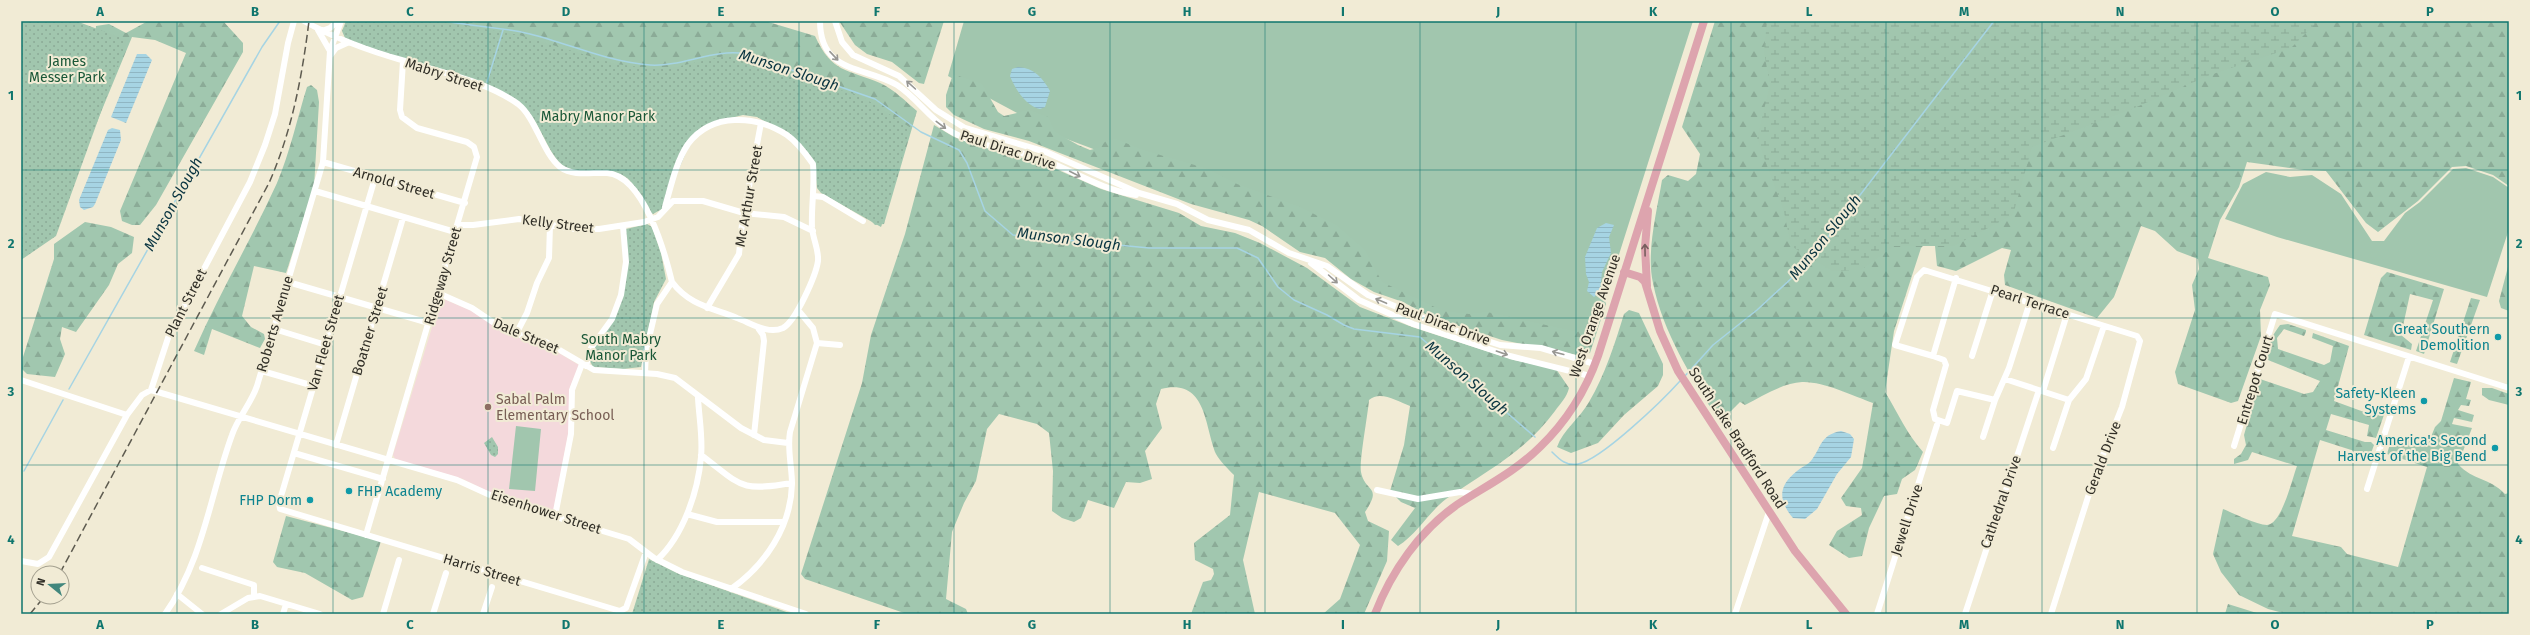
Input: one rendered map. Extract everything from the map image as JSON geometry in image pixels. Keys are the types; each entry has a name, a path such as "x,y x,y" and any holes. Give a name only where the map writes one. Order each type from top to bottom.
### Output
{"main road":[{"name":"West Orange Avenue","path":"1375,614 1393,576 1422,537 1449,511 1514,469 1540,448 1568,414 1590,376 1704,21"},
{"path":"1647,288 1645,240 1652,186"},
{"name":"South Lake Bradford Road","path":"1624,272 1642,278 1647,288 1660,331 1678,371 1769,512 1806,565 1846,614"}],"street":[{"name":"Plant Street","path":"151,390 169,335 250,182 266,145 275,114 288,43 294,21"},
{"name":"Mabry Street","path":"304,21 346,42 475,83 518,104 560,166 570,172 608,173 622,178 639,197 651,219 664,253 672,282"},
{"path":"340,21 340,33 346,42 330,53 319,29 340,21"},
{"name":"Roberts Avenue","path":"164,614 177,594 195,557 232,433 250,404 262,371 323,162 330,53 340,21"},
{"name":"Paul Dirac Drive","path":"820,21 823,39 836,59 850,68 896,85 933,119 953,133 1041,158 1109,189 1176,204 1208,220 1249,230 1321,270 1359,300 1406,321 1510,356 1590,376"},
{"name":"Paul Dirac Drive","path":"835,21 842,42 853,55 899,76 936,110 957,124 981,134 1046,152 1145,196"},
{"name":"Ridgeway Street","path":"366,535 455,232 465,203 477,157 476,150 467,142 411,125 402,117 400,110 403,61"},
{"path":"665,207 684,152 696,136 714,124 741,118 761,123 787,135 808,156 813,164 813,231 818,259 817,269 798,310 782,328 758,328"},
{"name":"Mc Arthur Street","path":"706,308 739,254 744,213 761,123"},
{"name":"Arnold Street","path":"323,162 465,203"},
{"name":"Van Fleet Street","path":"280,509 280,503 294,453 375,178"},
{"path":"315,191 455,232"},
{"path":"814,196 823,197 863,222"},
{"name":"Kelly Street","path":"458,225 473,225 518,219 582,230 622,226 658,217 665,207 673,201 703,201 744,213 784,217 813,231"},
{"name":"Boatner Street","path":"336,445 404,218"},
{"path":"516,334 528,313 537,283 549,258 550,225"},
{"path":"555,516 571,434 572,390 591,348 612,319 621,295 626,262 622,226"},
{"name":"Paul Dirac Drive","path":"1300,258 1327,266 1372,297 1453,330 1500,345 1541,348 1595,364"},
{"name":"Pearl Terrace","path":"1933,356 1895,345 1919,273 1927,270 2104,326"},
{"path":"1956,278 1933,356 1944,360 1946,364 1933,416 1935,419 1947,423 1957,391 1994,400"},
{"path":"288,282 429,324"},
{"path":"645,373 646,351 657,304 672,282 706,308 738,318 758,328 763,334 764,341 754,435"},
{"path":"1972,356 1993,290"},
{"name":"Dale Street","path":"438,293 472,308 493,324 516,334 546,342 584,365 602,371 645,373 680,380 698,398 754,435 764,440 788,443"},
{"path":"1983,437 1994,400 2005,379 2030,302"},
{"path":"731,589 755,569 774,544 784,522 792,483 788,443 817,343 813,328 798,310"},
{"name":"Cathedral Drive","path":"1965,614 2067,314"},
{"name":"Entrepot Court","path":"2234,446 2275,314 2409,357"},
{"path":"2053,448 2069,400 2086,379 2104,326"},
{"name":"Gerald Drive","path":"2051,614 2095,475 2120,413 2139,349 2140,341 2137,336 2104,326"},
{"path":"274,329 326,345"},
{"path":"817,343 840,345"},
{"path":"2367,489 2409,357 2509,388"},
{"path":"262,371 314,386"},
{"path":"2005,379 2069,400"},
{"path":"21,380 127,415"},
{"path":"21,561 38,564 46,560 53,552 127,415 142,395 151,390"},
{"name":"Eisenhower Street","path":"151,390 457,480 503,501 629,539 657,560 695,576 806,614"},
{"path":"657,560 670,548 687,514 701,455 698,398"},
{"path":"250,404 250,415 255,421"},
{"name":"Jewell Drive","path":"1877,614 1937,425"},
{"path":"294,453 383,479"},
{"path":"701,455 743,486 763,488 792,483"},
{"path":"1377,490 1418,499 1460,492 1474,494"},
{"name":"Harris Street","path":"280,509 620,611 626,608 646,552"},
{"path":"1735,614 1769,512"},
{"path":"687,514 717,522 784,522"},
{"path":"384,614 399,560"},
{"path":"202,568 254,585 254,596"},
{"path":"433,614 446,573"},
{"path":"484,614 492,587"},
{"path":"177,594 202,614"},
{"path":"221,614 254,596 320,614"},
{"path":"283,614 286,604"}],"shaded area":[{"name":"Sabal Palm Elementary School","path":"441,298 472,311 503,332 547,346 579,365 570,387 569,430 553,512 497,496 463,479 395,459 393,455"}],"green space":[{"name":"James Messer Park","path":"21,21 76,21 127,40 56,236 21,260"},
{"path":"148,21 223,21 243,43 243,52 156,205 140,225 132,225 122,221 120,211 186,53 155,40 132,37 94,129 96,26 109,24 126,33"},
{"name":"Mabry Manor Park","path":"346,21 438,21 519,35 616,64 657,69 671,68 729,55 741,56 809,81 861,96 911,128 881,227 821,193 817,188 814,162 789,135 757,117 743,115 714,122 693,136 662,209 653,214 644,206 632,183 622,175 607,171 575,170 567,168 561,164 551,151 534,119 524,108 504,95 482,84 460,76 367,47 345,38 342,31"},
{"name":"Mabry Manor Park","path":"437,21 471,21 473,23 487,21 765,21 815,36 821,48 834,63 849,72 880,83 900,96 917,111 884,224 875,225 819,165 762,115 725,114 629,178 519,95"},
{"path":"839,21 944,21 924,84 919,83 892,62 867,54 855,45"},
{"path":"964,21 1693,21 1590,346 1452,319 1378,284 1296,225 1064,138 948,76"},
{"path":"1715,21 2509,21 2509,186 2493,175 2466,166 2452,167 2418,201 2378,232 2366,223 2326,171 2304,170 2247,162 2239,187 2220,220 2208,258 2268,277 2270,285 2260,310 2261,336 2238,401 2231,403 2178,384 2175,372 2195,310 2192,285 2199,269 2198,259 2177,251 2155,231 2141,226 2114,297 2097,318 2005,285 2004,275 2011,250 2002,248 1956,271 1937,266 1935,246 1926,243 1921,248 1894,331 1885,392 1907,431 1923,452 1915,470 1902,479 1897,494 1884,496 1869,528 1862,556 1849,558 1829,545 1837,531 1862,515 1861,508 1846,506 1841,498 1862,468 1873,403 1828,386 1810,382 1802,382 1780,387 1745,405 1740,402 1731,411 1717,418 1679,354 1664,319 1653,283 1651,271 1651,245 1662,180 1668,175 1688,181 1696,174 1700,154 1682,127"},
{"path":"1767,21 2318,21 2291,48 2210,75 2132,109 2032,147 2013,215 1954,246 1894,246 1861,270 1832,271 1791,246 1784,212 1757,138 1770,85 1764,52"},
{"path":"953,74 982,84 998,112 1004,116 1029,110 1048,117 1055,132 1090,150 1098,148 1106,141 1116,139 1143,150 1205,168 1237,184 1300,207 1336,225 1365,250 1382,282 1443,311 1469,314 1487,312 1578,332 1599,299 1604,298 1606,304 1590,353 1577,355 1502,340 1431,317 1403,302 1374,292 1351,279 1325,258 1300,252 1262,226 1249,220 1191,204 1029,141 984,129 954,115 946,107 946,95"},
{"path":"311,85 317,90 319,102 314,187 286,273 254,266 242,316 251,327 264,334 265,339 260,348 212,329 204,355 194,351 277,183 290,147 307,87"},
{"path":"934,125 954,137 973,144 1047,165 1101,189 1179,213 1201,226 1235,233 1260,243 1307,268 1360,307 1412,327 1514,360 1556,369 1569,388 1567,394 1543,426 1530,439 1504,460 1446,499 1411,536 1398,546 1391,540 1415,508 1401,502 1390,491 1404,445 1410,406 1383,396 1373,397 1369,400 1362,449 1361,472 1363,479 1373,493 1373,497 1365,512 1368,521 1389,531 1387,561 1364,614 1323,614 1340,599 1360,545 1335,513 1259,492 1243,560 1255,614 1191,614 1203,582 1211,580 1214,574 1213,569 1195,560 1194,543 1230,515 1234,475 1216,454 1201,406 1195,397 1187,390 1176,387 1161,389 1156,404 1162,428 1145,451 1152,479 1140,483 1126,482 1114,508 1088,500 1081,518 1074,522 1062,518 1052,511 1053,471 1049,433 1037,424 999,414 987,429 976,481 964,503 952,532 946,599 966,609 968,614 907,614 805,579 801,574 862,383 871,335 905,234"},
{"path":"2466,168 2493,177 2509,188 2509,229 2487,297 2277,237 2225,219 2243,184 2266,172 2290,177 2312,175 2341,194 2372,241 2384,241 2405,213 2420,202 2453,169"},
{"path":"85,222 111,227 134,237 132,253 118,264 109,285 76,332 62,327 60,339 65,354 55,377 27,374 22,369 23,357 54,259 54,244"},
{"name":"South Mabry Manor Park","path":"647,224 652,227 661,253 666,279 654,302 641,367 623,369 593,367 590,361 595,345 620,304 626,229"},
{"path":"2509,263 2509,311 2501,308 2499,301"},
{"path":"2387,272 2444,289 2424,354 2416,351 2433,300 2410,294 2401,335 2412,344 2411,350 2364,335 2381,278"},
{"path":"2471,298 2480,300 2457,364 2450,362"},
{"path":"1629,310 1639,313 1663,364 1663,375 1658,386 1624,415 1598,443 1571,453 1557,447 1563,435 1585,408 1595,392 1609,359 1624,314"},
{"path":"2288,324 2306,330 2306,332 2304,336 2284,329 2277,338 2278,349 2324,365 2330,362 2333,346 2312,338 2313,333 2349,346 2334,401 2375,416 2379,406 2388,403 2376,438 2367,436 2369,425 2331,414 2326,430 2365,442 2371,442 2374,445 2370,456 2320,440 2292,536 2341,547 2347,554 2398,567 2427,467 2387,454 2392,437 2428,444 2435,427 2441,421 2454,378 2471,382 2466,399 2471,400 2469,406 2461,405 2458,410 2474,415 2472,422 2454,418 2452,424 2472,428 2458,464 2469,473 2493,485 2505,494 2509,493 2509,614 2287,614 2268,609 2239,595 2221,572 2213,554 2223,509 2257,523 2267,525 2272,523 2282,509 2286,500 2297,466 2252,452 2248,460 2234,464 2234,459 2241,454 2246,445 2244,435 2260,379 2304,394 2313,392 2320,381 2268,360 2267,351 2272,337 2280,325"},
{"path":"2482,388 2492,388 2509,394 2509,405 2489,400 2482,395"},
{"path":"516,426 541,429 535,491 509,489"},
{"path":"492,437 498,447 498,454 495,457 491,455 484,443"},
{"path":"286,516 381,541 363,597 352,600 305,573 277,567 273,562"},
{"path":"649,559 677,573 792,614 632,614"},
{"path":"2228,604 2260,614 2225,614"}],"water":[{"path":"137,54 146,54 152,60 126,123 111,117"},
{"path":"1018,67 1029,69 1037,74 1047,86 1050,91 1045,107 1040,109 1035,107 1026,101 1018,91 1010,76 1012,69"},
{"path":"112,128 120,130 121,140 95,204 93,207 84,210 80,207 79,200 108,130"},
{"path":"1606,223 1614,225 1609,237 1611,253 1602,272 1600,291 1594,297 1587,291 1589,282 1586,274 1585,257 1597,228"},
{"path":"1841,431 1850,434 1854,439 1851,457 1837,474 1817,509 1805,519 1793,518 1783,499 1782,493 1786,482 1810,462 1825,439 1834,433"}],"waterway":[{"name":"Munson Slough","path":"69,389 262,47 280,21"},
{"name":"Munson Slough","path":"446,21 520,32 545,38 604,57 650,65 662,65 722,53 746,54 875,99 921,132 959,150 967,163 985,211 1013,235 1149,248 1237,248 1258,258 1278,287 1294,300 1327,315 1344,325 1354,329 1420,337 1535,437"},
{"name":"Munson Slough","path":"1684,377 1713,345 1757,310 1807,264 1994,21"},
{"path":"487,82 503,30"},
{"name":"Munson Slough","path":"1552,452 1561,460 1570,464 1578,464 1588,460 1616,441 1680,381"},
{"path":"24,471 63,400"}],"railway":[{"path":"64,565 269,183 284,144 295,104 309,21"},
{"path":"30,614 37,605"}],"place":[{"name":"Great Southern Demolition","path":"2498,337"},
{"name":"Safety-Kleen Systems","path":"2424,401"},
{"name":"Sabal Palm Elementary School","path":"488,407"},
{"name":"America's Second Harvest of the Big Bend","path":"2495,448"},
{"name":"FHP Academy","path":"349,491"},
{"name":"FHP Dorm","path":"310,500"}]}
